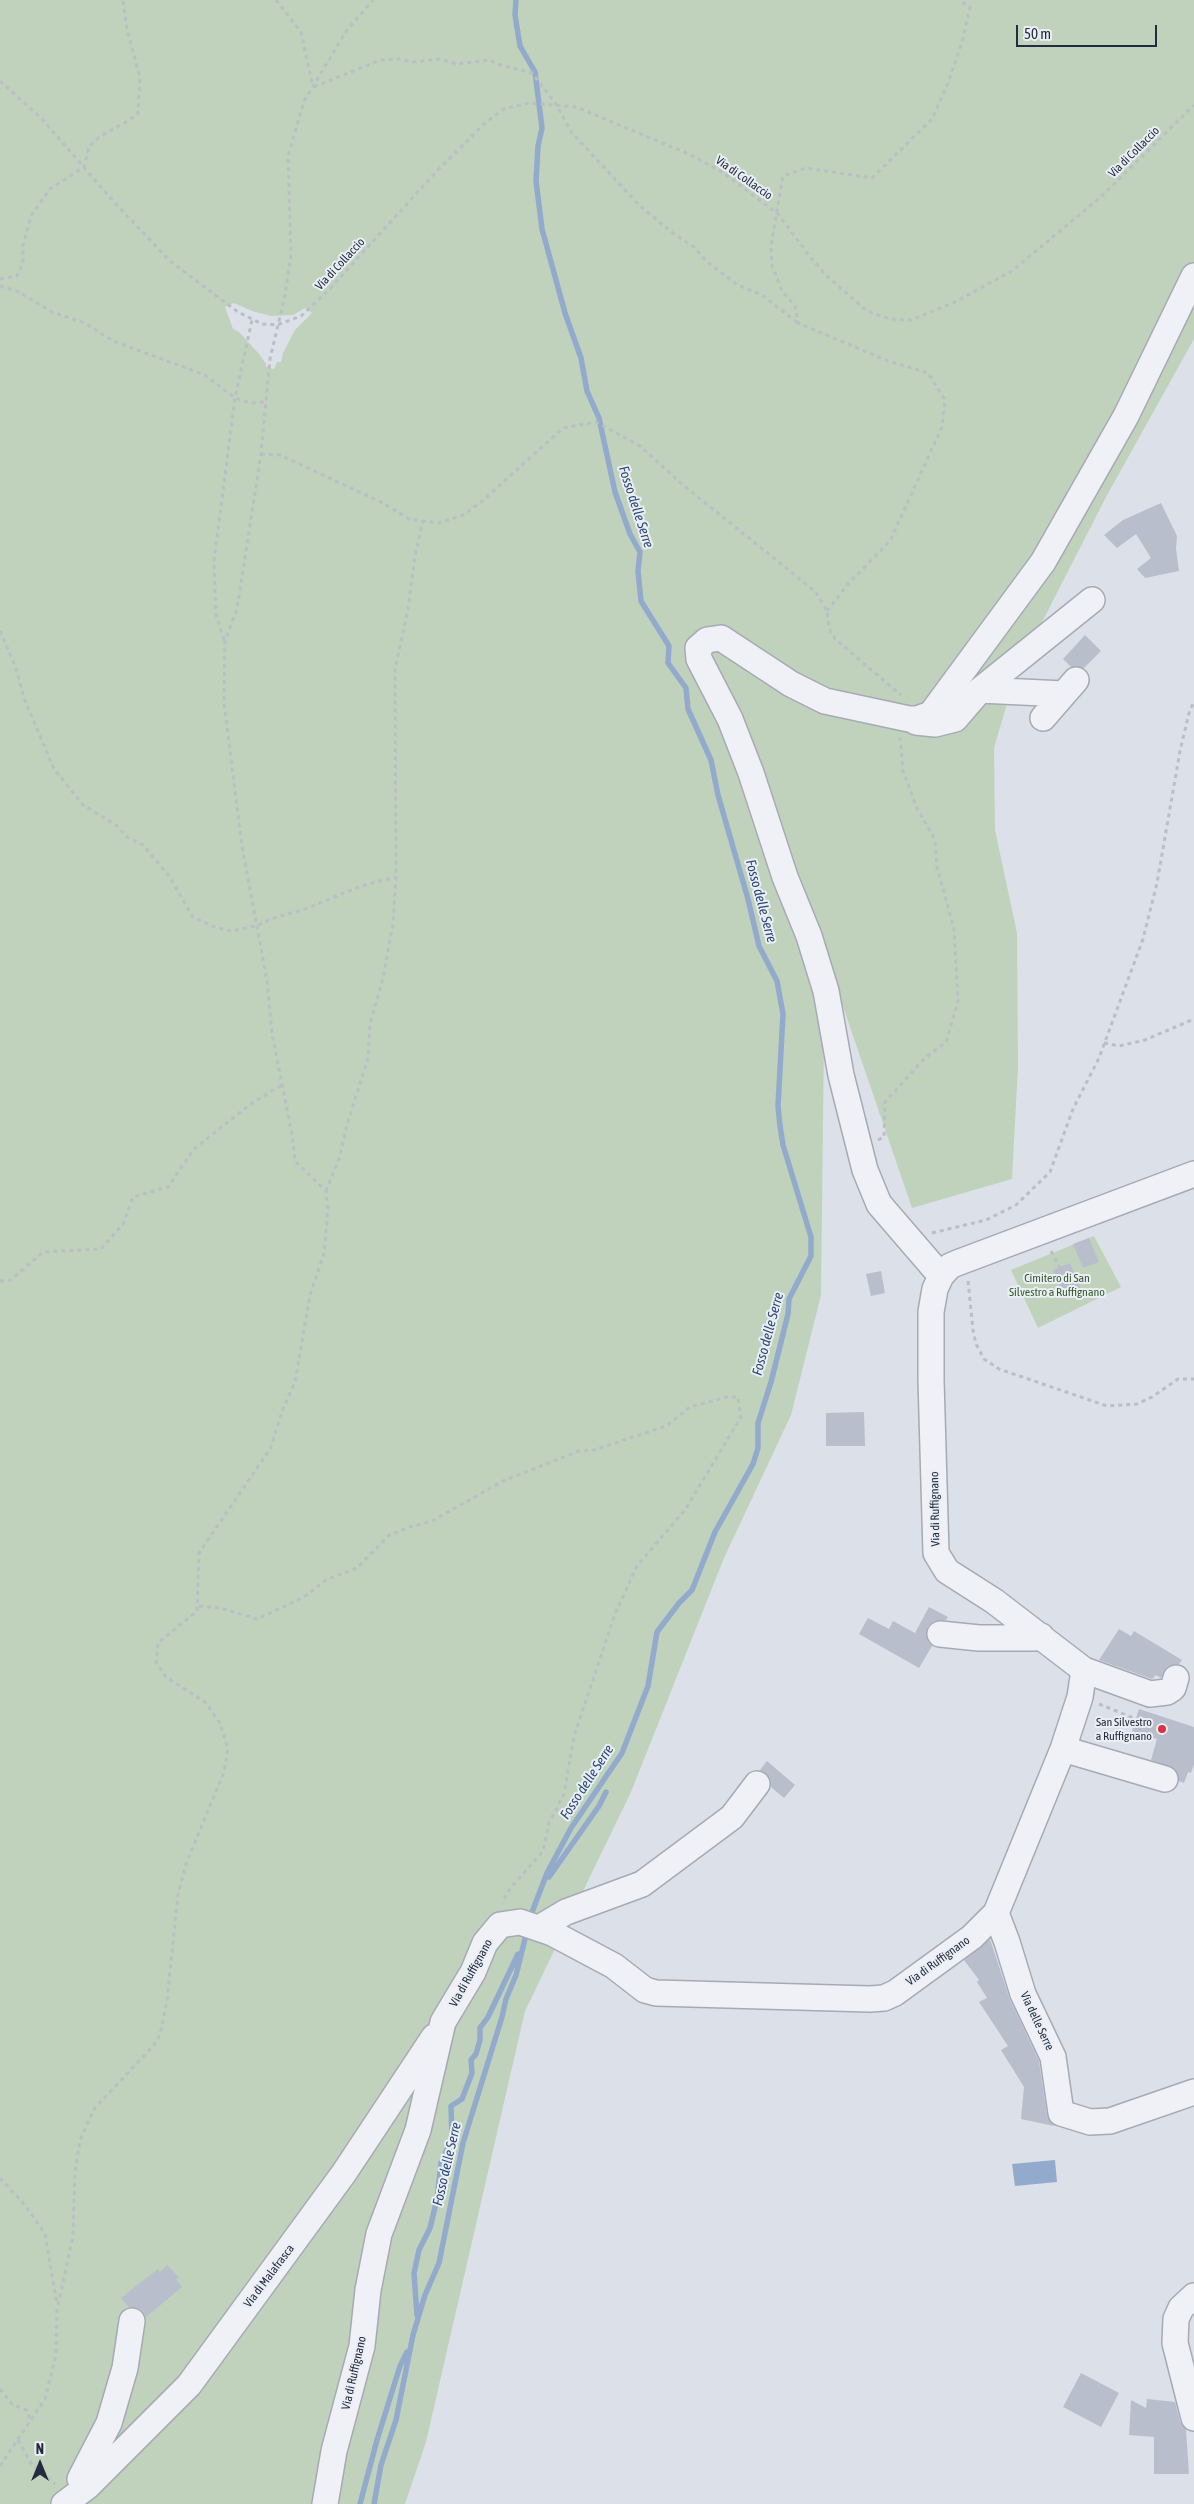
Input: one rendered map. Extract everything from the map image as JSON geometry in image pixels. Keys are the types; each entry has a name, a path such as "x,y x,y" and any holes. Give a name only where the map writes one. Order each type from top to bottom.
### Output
{"street":[{"path":"1194,276 1126,416 1042,562 931,714 917,720 904,711 825,701 791,684 721,638 707,640 698,648 699,659 730,718 751,773 785,877 809,936 826,991 841,1076 860,1151 879,1204 908,1240 946,1270 986,1250 1194,1174"},
{"path":"904,711 918,724 935,724 955,718 980,690 1092,600"},
{"path":"980,690 1070,687 1043,718"},
{"name":"Via di Ruffignano","path":"325,2504 334,2451 362,2346 368,2290 379,2234 418,2130 443,2022 473,1972 485,1943 520,1925 589,1951 614,1966 644,1990 656,1993 870,1999 884,1998 894,1993 972,1937 996,1913 1063,1749 1080,1697 1084,1670 1041,1636 947,1570 936,1553 931,1312 935,1289 946,1270"},
{"path":"940,1634 979,1638 1036,1638 1041,1636"},
{"path":"1084,1670 1150,1694 1167,1692 1173,1688 1176,1678"},
{"path":"1063,1749 1165,1779"},
{"path":"520,1925 566,1912 642,1884 732,1817 756,1784"},
{"name":"Via delle Serre","path":"996,1913 1008,1942 1023,1994 1053,2057 1061,2113 1090,2122 1110,2121 1194,2092"},
{"name":"Via di Malafrasca","path":"75,2496 189,2385 344,2174 443,2022"},
{"path":"1194,2296 1178,2313 1175,2343 1194,2418"},
{"path":"75,2496 80,2479 109,2423 125,2368 132,2321"}],"path":[{"path":"0,279 17,276 22,263 24,244 31,216 39,203 50,190 84,167 88,147 99,137 128,121 138,113 140,77 127,30 123,0"},
{"path":"276,0 301,32 313,87"},
{"path":"225,641 238,609 261,454 265,402 277,325 286,295 291,254 288,156 304,101 347,30 373,0"},
{"path":"798,322 795,306 782,291 772,266 771,246 783,176 806,168 872,178 932,119 948,83 962,42 970,7 959,0"},
{"path":"313,87 380,60 399,59 412,62 442,59 456,64 490,60 496,64 532,73 556,104 572,132 653,217 694,247 707,262 738,285 762,296 798,322 888,361 928,374 945,400 942,427 890,541 849,583 827,611"},
{"path":"0,82 41,118 114,202 170,261 252,320 235,398 214,561 216,615 225,641 224,702 242,846 292,1134 295,1161 326,1191"},
{"name":"Via di Collaccio","path":"252,320 262,324 277,325 301,316 328,291 415,195 485,123 504,109 529,103 576,107 689,154 722,172 778,214 811,258 848,296 867,311 890,319 911,320 962,299 1012,271 1103,195 1194,105"},
{"path":"0,286 19,292 52,312 85,323 113,341 205,375 235,398 250,403 265,402"},
{"path":"261,454 280,455 383,503 409,519 439,523 463,515 494,492 518,467 564,428 596,422 640,446 684,485 816,592 827,611 829,628 835,639 904,711 900,746 903,771 917,808 935,840 937,867 954,929 958,1001 946,1042 925,1058 885,1102 884,1136 860,1151"},
{"path":"57,2310 73,2236 75,2172 80,2140 94,2109 154,2046 160,2035 167,2001 178,1894 186,1864 224,1772 228,1749 220,1723 205,1702 166,1676 156,1662 158,1643 197,1611 199,1606 199,1553 270,1448 283,1408 295,1382 310,1295 324,1254 328,1208 326,1191 340,1156 347,1125 368,1058 370,1024 383,978 392,924 396,877 395,668 408,609 422,521"},
{"path":"0,631 16,668 24,698 54,769 83,805 116,824 127,837 143,845 169,876 193,917 231,932 256,926 274,918 308,908 361,886 396,877"},
{"path":"908,1240 953,1226 968,1226 986,1220 1016,1205 1038,1186 1050,1172 1074,1109 1104,1043 1143,939 1157,883 1180,751 1189,712 1194,701"},
{"path":"1104,1043 1119,1046 1144,1040 1194,1019"},
{"path":"0,1281 11,1280 43,1252 101,1249 123,1224 133,1197 168,1187 194,1149 252,1103 282,1085"},
{"path":"946,1270 967,1277 976,1344 984,1358 999,1369 1107,1406 1137,1404 1152,1397 1178,1379 1194,1379"},
{"path":"199,1606 221,1608 257,1619 304,1597 326,1580 358,1568 389,1535 410,1526 432,1522 524,1472 578,1451 594,1450 666,1426 690,1407 727,1397 738,1397 741,1417 685,1510 637,1566 615,1614 574,1736 564,1794 549,1823 543,1851 509,1890 500,1907 520,1925"},
{"path":"1080,1697 1136,1719"},
{"path":"0,2178 26,2205 45,2234 57,2310 56,2355 45,2399 0,2466"},
{"path":"0,2389 12,2404 28,2411 30,2422"},
{"path":"18,2440 31,2463 42,2474 75,2496"}],"green space":[{"path":"0,0 1194,0 1194,339 1106,497 1016,673 994,748 995,830 1017,933 1018,1067 1012,1179 912,1208 825,954 821,1295 791,1415 724,1558 631,1792 525,2011 426,2442 405,2504 0,2504","holes":["234,303 252,311 271,316 293,315 305,308 312,313 295,330 283,353 281,362 277,362 274,369 266,367 260,355 239,332 233,329 225,307"]},
{"name":"Cimitero di San Silvestro a Ruffignano","path":"1094,1236 1121,1287 1038,1328 1011,1270"}],"water":[{"path":"1055,2160 1057,2182 1015,2186 1012,2164"}],"building":[{"path":"1161,503 1177,536 1176,549 1179,571 1145,578 1137,569 1151,558 1136,534 1117,548 1104,535 1123,520"},
{"path":"1085,635 1101,651 1084,668 1071,667 1063,659"},
{"path":"1089,1238 1099,1262 1083,1268 1073,1244"},
{"path":"1070,1263 1081,1289 1065,1296 1053,1270"},
{"path":"881,1271 885,1293 871,1296 866,1274"},
{"path":"864,1412 865,1446 826,1446 826,1413"},
{"path":"929,1607 948,1617 946,1620 934,1621 928,1626 927,1639 932,1646 919,1668 859,1634 868,1618 889,1629 893,1621 915,1633"},
{"path":"1119,1629 1131,1636 1134,1631 1182,1660 1179,1664 1167,1667 1161,1678 1156,1675 1152,1679 1099,1660"},
{"path":"1139,1709 1194,1727 1194,1764 1191,1773 1188,1772 1184,1783 1179,1781 1175,1769 1151,1760 1157,1739 1132,1731"},
{"path":"767,1761 795,1785 784,1798 771,1787 770,1778 760,1770"},
{"path":"990,1939 1010,2000 1039,2061 1047,2115 1054,2126 1021,2119 1024,2087 1001,2050 1008,2046 979,2002 987,1998 977,1982 979,1980 964,1960"},
{"path":"167,2265 179,2277 176,2279 182,2287 146,2317 141,2309 129,2307 121,2298 158,2269 160,2272"},
{"path":"1081,2373 1119,2393 1101,2427 1063,2407"},
{"path":"1147,2399 1175,2402 1180,2422 1186,2430 1189,2474 1154,2474 1154,2437 1129,2435 1131,2400 1146,2408"}],"waterway":[{"name":"Fosso delle Serre","path":"516,0 515,15 520,46 535,72 542,128 538,146 536,181 542,229 565,313 581,358 587,391 599,418 615,492 630,534 640,552 638,571 641,601 669,646 668,663 686,688 688,709 711,760 718,795 748,899 759,946 777,981 783,1014 778,1106 780,1126 783,1145 811,1237 811,1256 789,1299 788,1314 771,1382 758,1423 758,1448 753,1464 715,1532 692,1590 679,1603 657,1632 648,1686 622,1753 571,1828 547,1873 529,1920"},
{"path":"549,1877 599,1806 606,1792"},
{"name":"Fosso delle Serre","path":"374,2504 381,2465 396,2420 413,2335 425,2295 439,2263 463,2143 506,1999 516,1975 527,1931"},
{"path":"417,2315 414,2273 419,2250 430,2228 437,2199 441,2163 452,2138 451,2106 462,2099 472,2073 471,2060 476,2054 480,2040 480,2028 488,2017 518,1954"},
{"path":"360,2504 377,2440 400,2366 407,2352"}],"place":[{"name":"San Silvestro a Ruffignano","path":"1162,1729"}]}
